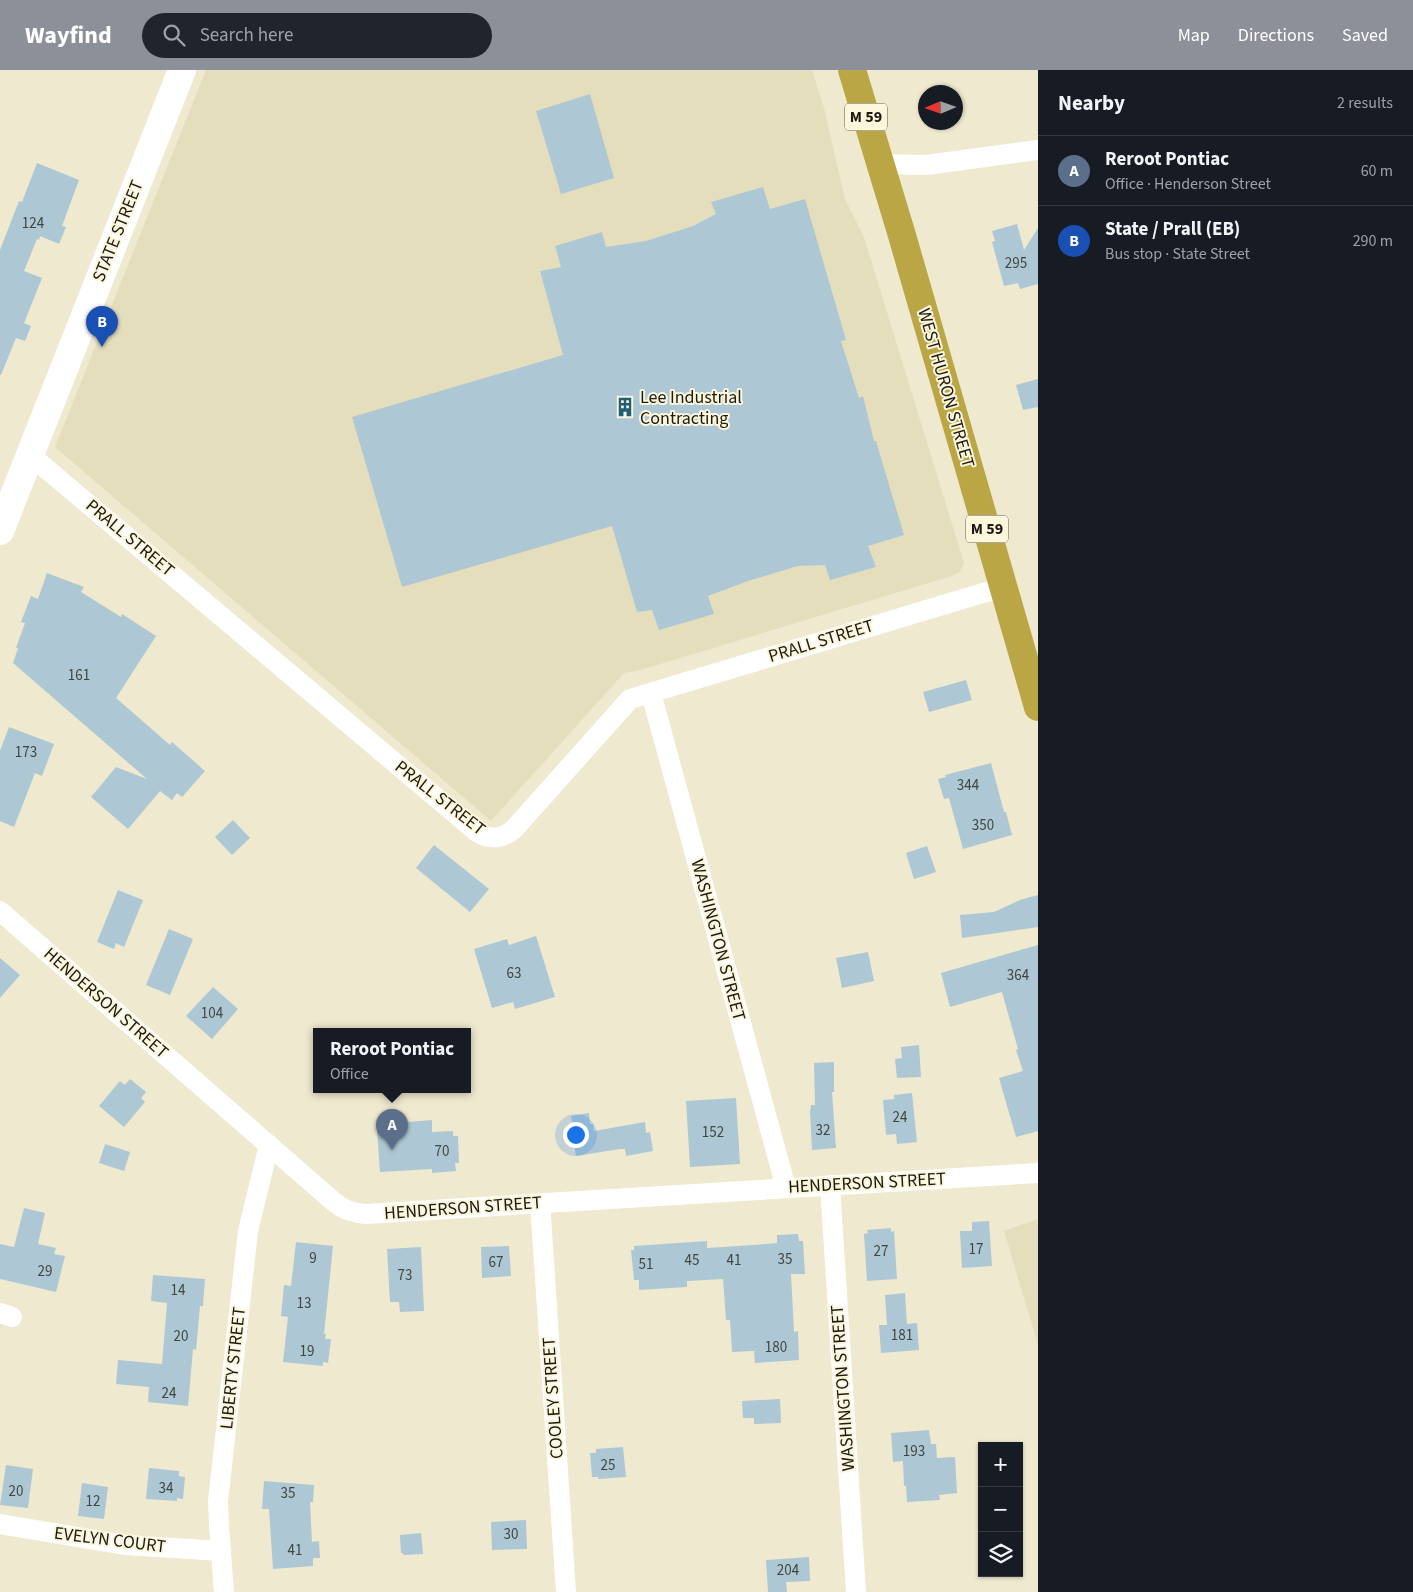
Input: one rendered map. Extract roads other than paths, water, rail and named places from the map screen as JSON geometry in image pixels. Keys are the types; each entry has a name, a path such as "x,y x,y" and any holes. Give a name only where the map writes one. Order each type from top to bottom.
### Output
{"highway":[{"name":"WEST HURON STREET","path":"852,70 1038,707"}],"main road":[{"name":"STATE STREET","path":"2,517 30,455 182,70"}],"street":[{"path":"880,164 926,165 1038,150"},
{"name":"PRALL STREET","path":"30,455 483,836 495,838 510,832 630,699 1003,587"},
{"name":"WASHINGTON STREET","path":"651,693 786,1188"},
{"name":"HENDERSON STREET","path":"0,911 339,1206 356,1213 365,1214 1038,1173"},
{"name":"LIBERTY STREET","path":"224,1592 218,1501 248,1231 269,1146"},
{"name":"WASHINGTON STREET","path":"830,1185 856,1592"},
{"name":"COOLEY STREET","path":"540,1203 566,1592"},
{"name":"EVELYN COURT","path":"0,1524 125,1545 220,1551"}],"place":[{"name":"State / Prall (EB)","path":"102,347"},
{"name":"Lee Industrial Contracting","path":"625,407"},
{"name":"Reroot Pontiac","path":"392,1150"}]}
